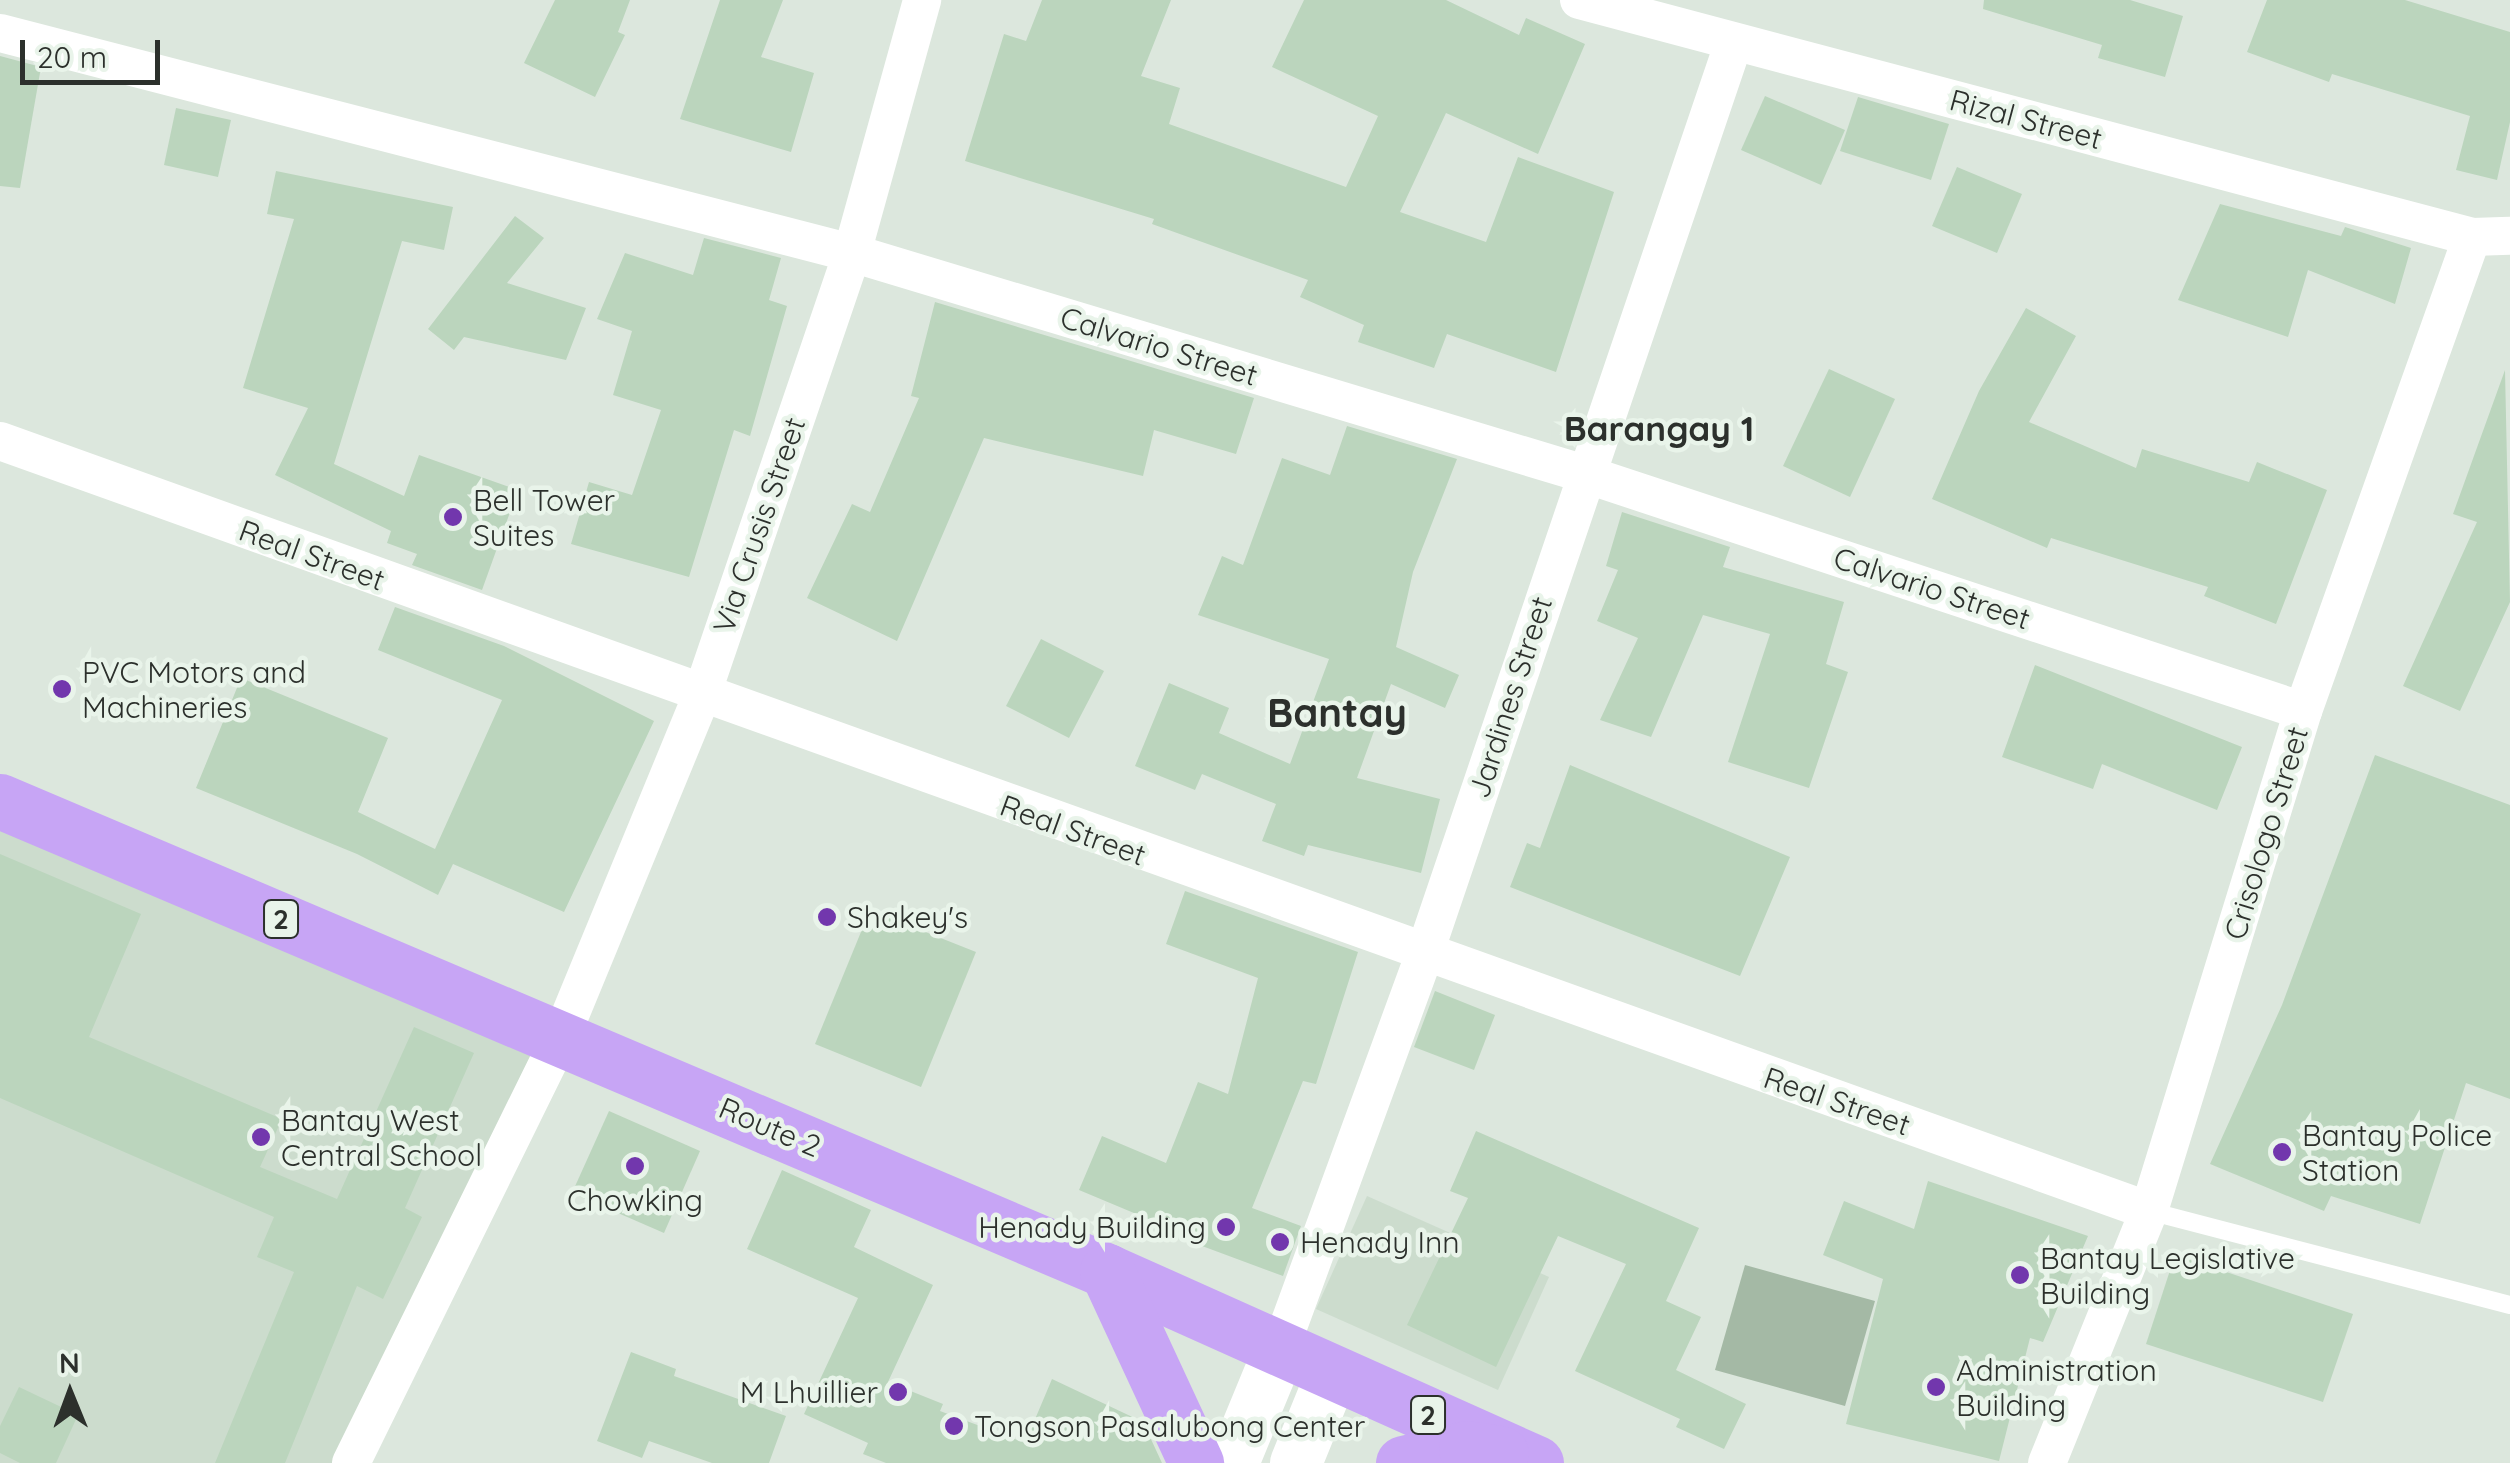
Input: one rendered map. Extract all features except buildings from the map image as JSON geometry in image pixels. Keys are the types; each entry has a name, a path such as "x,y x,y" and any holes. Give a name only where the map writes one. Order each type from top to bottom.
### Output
{"highway":[{"name":"Route 2","path":"0,801 1107,1271 1530,1460"},
{"path":"1107,1271 1196,1463"},
{"path":"1403,1463 1466,1448 1530,1460"}],"main road":[{"path":"1233,1463 1280,1349"},
{"path":"1296,1463 1332,1372"}],"street":[{"name":"Via Crusis Street","path":"352,1463 561,1037 701,697 852,252 922,0"},
{"name":"Rizal Street","path":"1579,0 2472,238"},
{"name":"Calvario Street","path":"0,34 852,252 1585,474 2303,710"},
{"name":"Jardines Street","path":"1280,1349 1424,955 1734,42"},
{"path":"2472,238 2510,236"},
{"name":"Crisologo Street","path":"2047,1463 2150,1211 2303,710 2472,238"},
{"name":"Real Street","path":"0,441 701,697 2150,1211"}],"lane":[{"path":"2150,1211 2510,1305"}],"shaded area":[{"name":"Bantay West Central School","path":"0,826 557,1059 370,1463 0,1463"},
{"path":"1367,1196 1549,1277 1498,1390 1316,1309"},
{"path":"1745,1265 1875,1301 1845,1406 1715,1370"}],"place":[{"name":"Bell Tower Suites","path":"453,517"},
{"name":"PVC Motors and Machineries","path":"62,689"},
{"name":"Shakey's","path":"827,917"},
{"name":"Bantay West Central School","path":"261,1137"},
{"name":"Bantay Police Station","path":"2282,1152"},
{"name":"Chowking","path":"635,1166"},
{"name":"Henady Building","path":"1226,1227"},
{"name":"Henady Inn","path":"1280,1242"},
{"name":"Bantay Legislative Building","path":"2020,1275"},
{"name":"Administration Building","path":"1936,1387"},
{"name":"M Lhuillier","path":"898,1392"},
{"name":"Tongson Pasalubong Center","path":"954,1426"}],"district":[{"name":"Barangay 1","path":"1659,428"},
{"name":"Bantay","path":"1337,712"}]}
